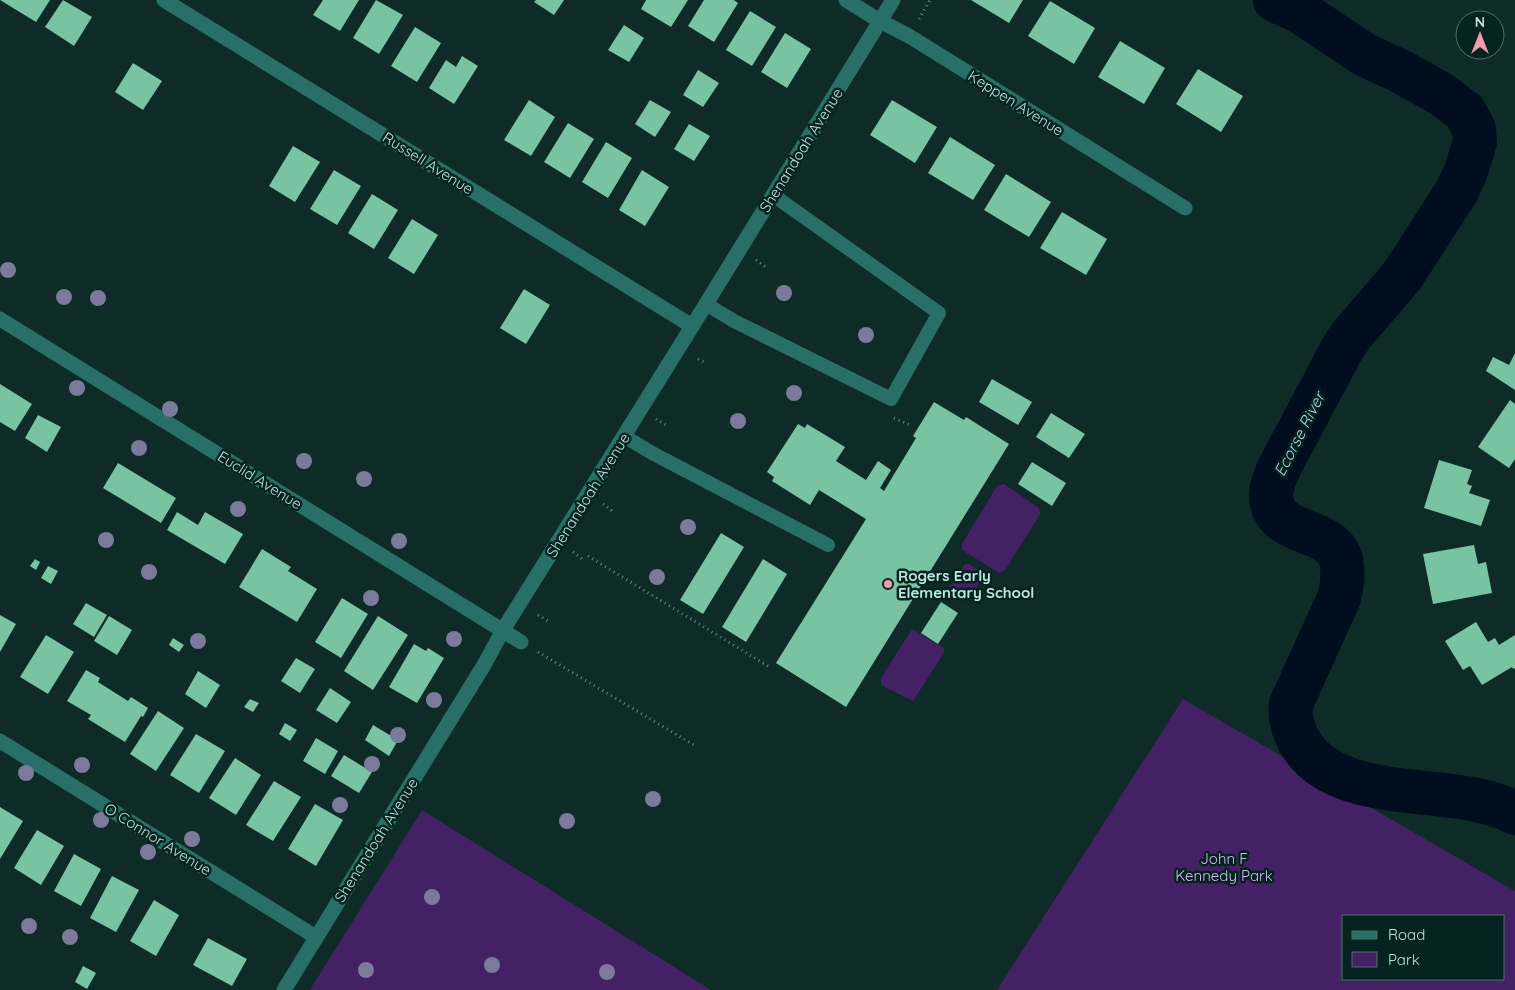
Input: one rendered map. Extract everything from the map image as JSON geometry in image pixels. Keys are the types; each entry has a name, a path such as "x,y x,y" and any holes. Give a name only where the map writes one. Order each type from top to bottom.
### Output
{"street":[{"name":"Russell Avenue","path":"164,0 692,326"},
{"name":"Keppen Avenue","path":"846,0 918,41 1184,208"},
{"name":"Shenandoah Avenue","path":"284,990 484,665 503,630 893,0"},
{"name":"Euclid Avenue","path":"0,319 526,645"},
{"name":"O Connor Avenue","path":"0,741 316,937"}],"lane":[{"path":"706,304 734,321 891,399 939,313 773,195"},
{"path":"624,436 652,453 828,545"}],"path":[{"path":"918,21 930,0"},
{"path":"755,259 766,267"},
{"path":"698,359 706,363"},
{"path":"658,420 668,426"},
{"path":"605,506 615,513"},
{"path":"575,554 585,561"},
{"path":"588,556 771,668"},
{"path":"538,615 548,621"},
{"path":"526,645 694,745"}],"green space":[{"path":"1004,484 1039,508 1040,514 1005,570 999,573 962,550 962,544 997,486"},
{"path":"965,564 969,564 986,575 970,596 965,597 950,587"},
{"path":"912,629 944,648 944,653 913,701 881,685 881,678"},
{"name":"John F Kennedy Park","path":"1183,699 1515,891 1515,990 997,990"},
{"path":"422,810 711,990 310,990"}],"building":[{"path":"0,0 50,0 36,22"},
{"path":"63,0 92,17 74,46 45,27"},
{"path":"323,0 359,0 340,31 313,15"},
{"path":"376,0 403,15 379,54 353,38"},
{"path":"536,0 564,0 554,15 534,2"},
{"path":"646,0 688,0 671,27 641,9"},
{"path":"704,0 734,0 738,3 714,42 688,26"},
{"path":"971,0 1023,0 1009,23"},
{"path":"1050,1 1095,28 1074,64 1028,36"},
{"path":"750,11 776,27 752,66 726,50"},
{"path":"624,25 644,38 629,62 608,50"},
{"path":"415,27 441,43 417,82 391,66"},
{"path":"785,33 811,49 787,88 761,72"},
{"path":"1120,41 1165,68 1144,104 1098,77"},
{"path":"462,56 478,66 454,104 429,88 446,60 456,67"},
{"path":"133,63 162,81 143,110 115,92"},
{"path":"1198,69 1243,96 1221,132 1176,104"},
{"path":"698,70 719,83 703,107 683,95"},
{"path":"529,100 555,117 531,156 504,140"},
{"path":"650,100 671,112 655,137 635,124"},
{"path":"892,100 937,127 915,163 870,135"},
{"path":"568,123 594,139 570,178 544,162"},
{"path":"689,124 710,136 694,161 674,149"},
{"path":"950,137 995,165 973,200 928,173"},
{"path":"606,142 632,158 608,198 582,182"},
{"path":"293,146 320,162 295,202 269,186"},
{"path":"334,170 361,186 337,225 310,209"},
{"path":"642,170 669,187 645,226 619,210"},
{"path":"1006,174 1051,202 1029,237 984,210"},
{"path":"372,194 398,210 374,249 348,233"},
{"path":"1062,212 1107,239 1086,275 1040,248"},
{"path":"412,219 438,235 414,274 388,258"},
{"path":"524,289 550,305 526,344 500,328"},
{"path":"1515,353 1515,390 1486,371 1493,357 1509,365"},
{"path":"992,379 1032,402 1018,425 979,402"},
{"path":"0,384 32,404 15,431 0,422"},
{"path":"1510,400 1515,404 1515,459 1509,468 1478,447"},
{"path":"934,402 964,420 966,417 1009,444 846,707 776,663 866,519 819,490 810,505 772,481 774,477 767,472 798,424 805,428 807,424 845,447 836,461 866,480 878,461 891,470 880,488 884,491 916,438 913,436"},
{"path":"1051,413 1085,434 1069,458 1036,437"},
{"path":"38,415 61,427 47,452 25,438"},
{"path":"1439,460 1472,470 1467,484 1472,486 1469,493 1490,500 1481,526 1424,508"},
{"path":"1032,462 1066,483 1052,506 1018,484"},
{"path":"118,463 176,498 161,523 103,488"},
{"path":"177,512 198,525 205,512 243,534 225,564 167,530"},
{"path":"721,533 744,547 703,614 680,600"},
{"path":"1474,545 1478,564 1486,562 1492,593 1433,604 1423,554"},
{"path":"262,549 291,567 288,571 317,589 297,622 239,587"},
{"path":"35,559 40,562 36,570 30,566"},
{"path":"763,559 787,574 746,642 722,627"},
{"path":"48,566 58,571 51,584 41,578"},
{"path":"342,598 368,614 341,658 315,642"},
{"path":"941,602 958,613 938,644 921,633"},
{"path":"86,603 107,615 94,637 73,624"},
{"path":"0,615 16,624 0,652"},
{"path":"109,616 132,630 117,655 94,641"},
{"path":"378,616 408,635 373,690 344,671"},
{"path":"1476,622 1488,642 1495,638 1499,645 1515,635 1515,668 1513,669 1512,667 1482,685 1470,666 1463,670 1445,641"},
{"path":"46,635 74,652 48,694 20,677"},
{"path":"173,638 184,645 179,652 169,645"},
{"path":"414,644 426,651 428,648 444,658 417,703 389,687"},
{"path":"296,658 315,669 300,693 281,681"},
{"path":"86,670 100,678 98,682 128,701 131,697 148,708 125,742 88,719 91,715 67,701"},
{"path":"198,671 220,685 206,708 185,694"},
{"path":"330,688 351,702 337,723 316,710"},
{"path":"250,699 259,703 253,712 244,707"},
{"path":"158,711 184,728 156,771 130,754"},
{"path":"285,723 297,730 290,741 279,734"},
{"path":"373,725 398,740 389,756 365,740"},
{"path":"196,734 225,751 199,793 170,775"},
{"path":"316,738 338,751 325,774 303,761"},
{"path":"344,755 372,772 359,793 331,776"},
{"path":"235,758 261,775 236,815 209,798"},
{"path":"274,781 301,797 273,841 246,825"},
{"path":"315,804 343,820 316,866 288,849"},
{"path":"0,807 23,821 0,859"},
{"path":"37,830 64,846 41,885 14,868"},
{"path":"74,854 101,869 81,906 54,891"},
{"path":"112,876 139,890 116,932 90,918"},
{"path":"154,900 179,915 156,956 130,941"},
{"path":"208,938 247,959 232,986 193,965"},
{"path":"83,966 96,973 87,989 75,982"}],"waterway":[{"name":"Ecorse River","path":"1275,0 1299,11 1365,55 1400,71 1441,94 1465,112 1474,129 1475,142 1466,171 1457,191 1402,276 1350,337 1341,351 1274,480 1271,494 1273,508 1280,518 1290,525 1326,541 1335,549 1341,560 1342,569 1342,584 1339,598 1291,704 1293,727 1299,741 1316,762 1340,776 1368,785 1461,797 1490,803 1515,813"}],"place":[{"name":"Rogers Early Elementary School","path":"888,584"}]}
